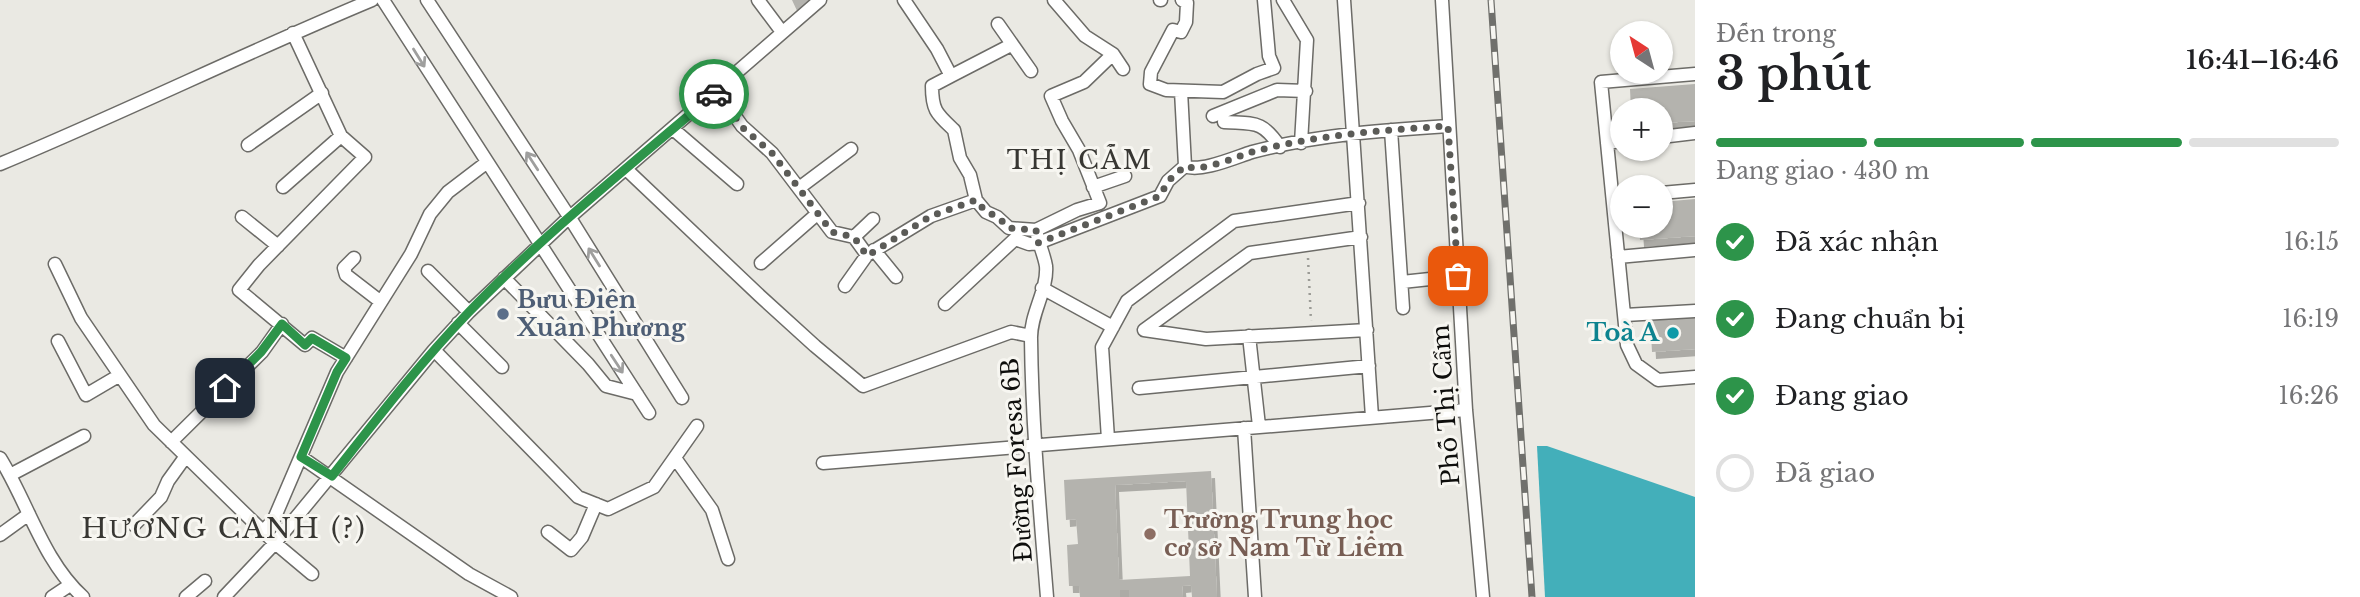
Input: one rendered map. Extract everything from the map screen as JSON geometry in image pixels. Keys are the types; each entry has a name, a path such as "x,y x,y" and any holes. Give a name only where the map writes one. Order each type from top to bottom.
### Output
{"street":[{"path":"0,164 372,0"},
{"path":"383,0 649,414"},
{"path":"427,0 570,218 682,398"},
{"path":"758,0 782,32"},
{"path":"224,597 275,543 458,323 570,218 820,0"},
{"path":"1054,0 1085,36 1113,54 1123,69"},
{"path":"1182,0 1187,4 1185,22 1181,32 1172,30 1151,72 1150,84 1166,90 1223,92 1275,68 1269,56 1264,0"},
{"path":"1283,0 1307,40 1301,143"},
{"path":"1344,0 1355,132 1372,417"},
{"name":"Phố Thị Cẩm","path":"1442,0 1466,410 1483,597"},
{"path":"908,2 951,76"},
{"path":"998,24 1031,71"},
{"path":"293,33 341,136 365,157 239,290 305,345 312,338 346,358"},
{"path":"1012,45 932,86 932,104 942,121 954,130 960,158 970,175 976,200 986,212 997,216 1009,228 1037,236 1160,196 1168,181 1185,166"},
{"path":"945,304 1015,239 1028,244 1077,210 1100,203 1079,150 1051,96 1084,82 1113,54"},
{"path":"1613,175 1601,82 1695,74"},
{"path":"1280,147 1268,130 1256,124 1219,119 1278,90 1306,91"},
{"path":"718,91 742,127 772,153 832,232 854,237 896,277"},
{"path":"1181,91 1185,166"},
{"path":"248,145 322,93"},
{"path":"1185,166 1191,169 1207,166 1264,149 1355,132 1448,126"},
{"path":"673,129 737,184"},
{"path":"1391,130 1403,308"},
{"path":"1673,136 1695,133"},
{"path":"283,187 341,136"},
{"path":"799,188 850,149"},
{"path":"263,532 274,519 337,372 411,254 423,226 440,199 486,163"},
{"path":"626,169 760,296 863,386 1011,332 1031,336"},
{"path":"1093,187 1125,176"},
{"path":"1673,192 1695,190"},
{"path":"845,286 871,253 931,216 976,200"},
{"path":"1108,439 1102,347 1127,301 1234,221 1359,203"},
{"path":"761,262 817,214"},
{"path":"242,217 278,246"},
{"path":"854,237 873,219"},
{"path":"1009,228 1012,242"},
{"name":"Đường Foresa 6B","path":"1037,236 1046,266 1032,319 1031,336 1035,445 1047,597"},
{"path":"1361,237 1250,253 1144,330 1206,339 1367,330"},
{"path":"1618,238 1627,345 1636,364 1658,380 1695,377"},
{"path":"1618,257 1695,250"},
{"path":"354,258 344,268 346,275 381,302"},
{"path":"55,264 81,318 154,425 263,532 312,574"},
{"path":"428,271 469,312"},
{"path":"1402,282 1458,276"},
{"path":"504,278 606,386 637,394"},
{"path":"1042,288 1113,327"},
{"path":"1625,315 1695,311"},
{"path":"458,323 502,367"},
{"path":"171,442 261,352 282,324"},
{"path":"1249,336 1259,426"},
{"path":"58,341 86,395 120,375"},
{"path":"434,350 578,497 608,509 654,487 698,426"},
{"path":"1139,387 1369,366"},
{"path":"823,463 1466,410"},
{"path":"1244,428 1255,597"},
{"path":"10,475 84,436"},
{"path":"134,525 161,497 168,481 186,456"},
{"path":"301,457 332,476 494,593 511,597"},
{"path":"0,458 70,585 83,597"},
{"path":"675,458 712,510 728,559"},
{"path":"548,531 571,550 582,537 596,504"},
{"path":"0,535 29,514"},
{"path":"186,597 205,581"},
{"path":"52,597 70,585"}],"path":[{"path":"1307,244 1311,333"}],"water":[{"path":"1537,446 1547,446 1695,497 1695,597 1545,597"}],"building":[{"path":"792,0 815,0 799,15"},
{"path":"1695,84 1695,121 1673,122 1673,98 1630,98 1630,89"},
{"path":"1695,199 1695,236 1673,238 1673,201"},
{"name":"Toà A","path":"1695,313 1695,349 1652,352 1650,316"},
{"path":"1211,471 1217,597 1192,597 1191,585 1182,586 1183,597 1129,597 1129,590 1120,590 1120,597 1080,597 1079,586 1069,586 1067,545 1078,544 1076,519 1066,520 1064,480","holes":["1186,481 1190,576 1119,580 1115,485"]}],"railway":[{"path":"1491,0 1532,597"}],"way so far":[{"path":"714,94 718,91 742,127 772,153 832,232 854,237 867,256 931,216 976,200 986,212 997,216 1009,228 1036,230 1038,243 1160,196 1168,181 1185,166 1191,169 1207,166 1264,149 1355,132 1448,126 1458,276"}],"place":[{"name":"Bưu Điện Xuân Phương","path":"503,314"},
{"name":"Toà A","path":"1673,333"},
{"name":"Trường Trung học cơ sở Nam Từ Liêm","path":"1150,534"}],"district":[{"name":"THỊ CẤM","path":"1080,160"},
{"name":"HƯƠNG CANH (?)","path":"224,528"}],"route":[{"path":"225,388 261,352 282,324 305,345 312,338 346,358 337,372 301,457 332,476 434,350 469,312 563,223 714,94"}]}
